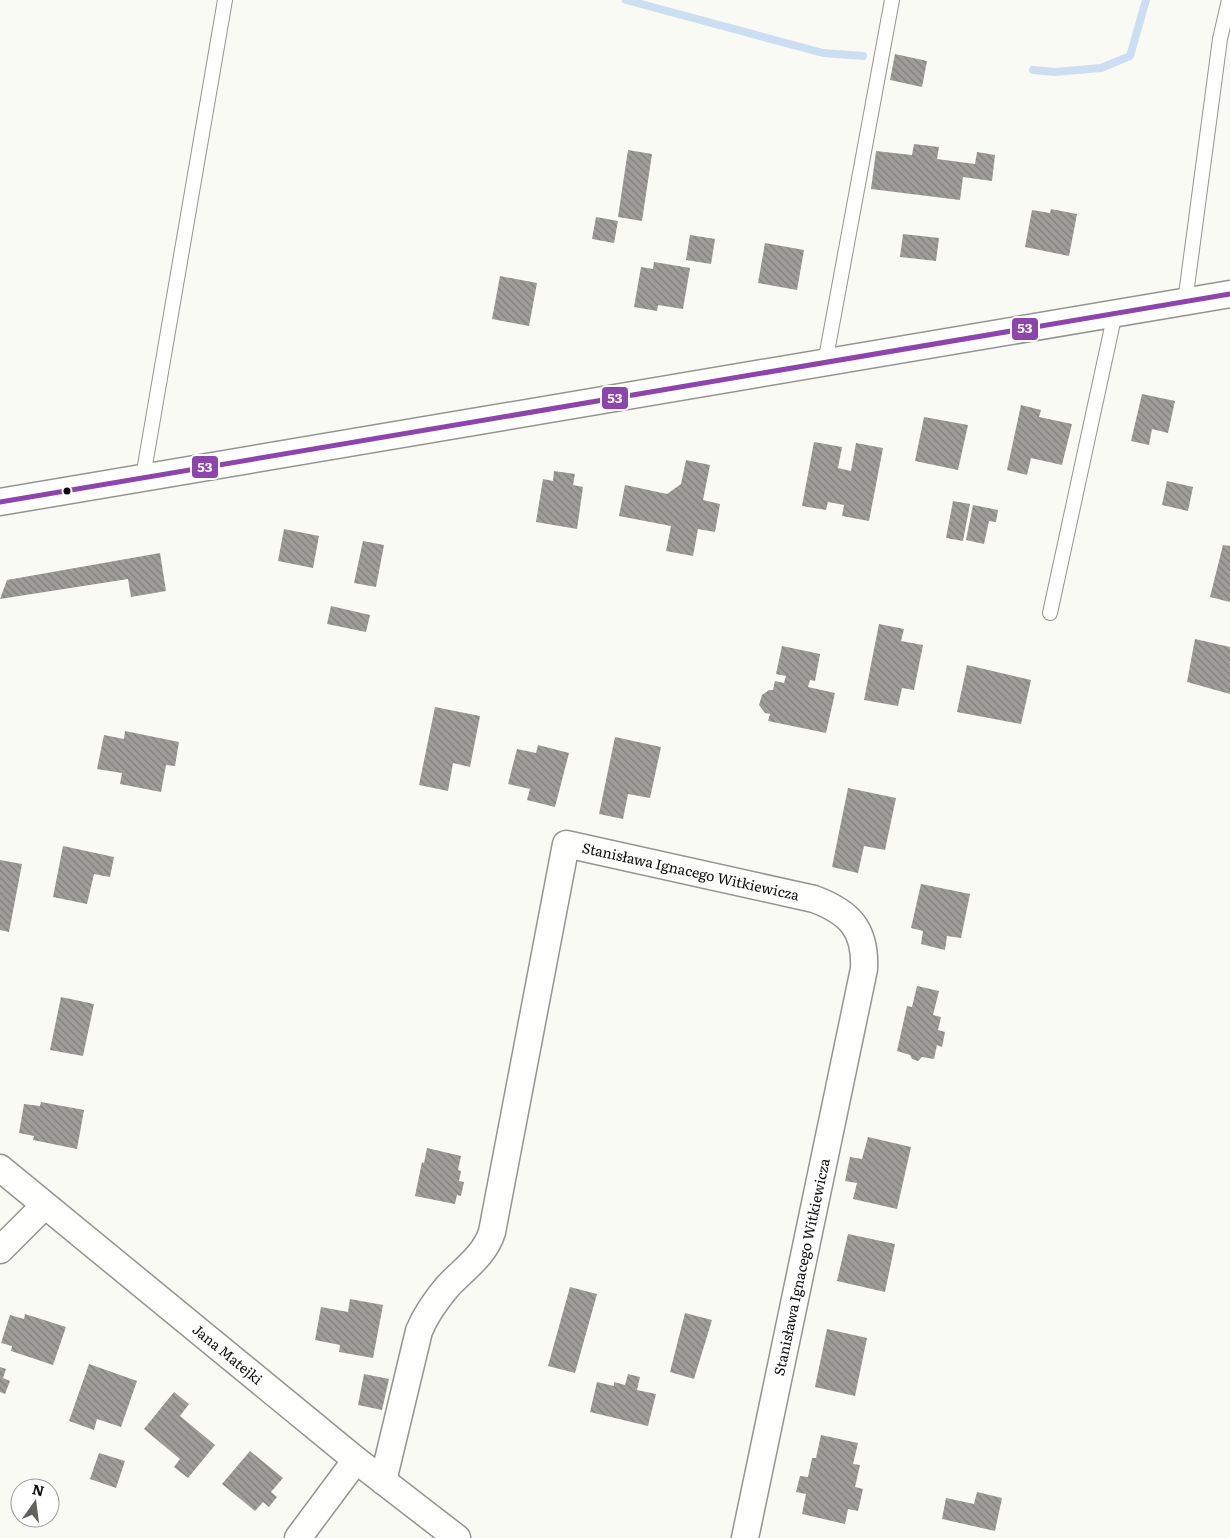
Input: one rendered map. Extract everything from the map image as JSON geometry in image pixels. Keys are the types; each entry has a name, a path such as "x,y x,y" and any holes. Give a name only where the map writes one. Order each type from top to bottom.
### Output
{"street":[{"path":"0,502 1230,294"},
{"name":"Stanisława Ignacego Witkiewicza","path":"383,1481 419,1331 425,1316 449,1285 466,1270 482,1251 492,1232 566,844 814,899 834,907 848,917 854,925 861,943 865,961 864,969 745,1538"},
{"name":"Jana Matejki","path":"0,1168 356,1460 457,1538"},
{"path":"0,1250 44,1206"},
{"path":"298,1538 356,1460"}],"lane":[{"path":"143,477 225,0"},
{"path":"825,363 892,0"},
{"path":"1185,302 1220,39 1229,0"},
{"path":"1050,613 1115,314"}],"building":[{"path":"895,54 927,61 922,87 890,80"},
{"path":"914,144 939,147 937,159 975,164 977,152 995,155 992,181 963,177 960,200 871,189 876,151 912,155"},
{"path":"628,150 652,154 642,221 618,217"},
{"path":"1051,209 1077,214 1069,256 1025,247 1032,210 1050,213"},
{"path":"596,217 618,221 614,243 592,239"},
{"path":"903,234 939,238 936,261 900,257"},
{"path":"690,235 715,239 711,264 686,260"},
{"path":"765,243 804,250 797,290 758,283"},
{"path":"654,262 690,268 683,309 658,305 657,311 634,307 641,267 653,269"},
{"path":"500,276 537,283 529,326 492,319"},
{"path":"1142,394 1175,401 1168,433 1152,429 1149,445 1131,441"},
{"path":"1021,405 1041,410 1039,417 1072,424 1062,465 1031,458 1027,475 1007,470"},
{"path":"924,417 968,425 958,470 915,461"},
{"path":"814,442 842,447 838,468 851,471 856,443 883,448 869,521 842,516 844,505 828,502 826,510 802,506"},
{"path":"686,460 710,465 703,500 720,504 715,532 698,529 693,556 666,551 671,526 619,516 625,485 667,494 681,484"},
{"path":"554,471 575,474 573,485 583,487 577,529 536,522 543,479 553,481"},
{"path":"1167,481 1193,487 1188,511 1162,505"},
{"path":"953,501 970,504 963,541 946,538"},
{"path":"973,505 998,510 996,522 989,521 984,544 966,540"},
{"path":"284,529 319,536 313,568 278,561"},
{"path":"363,541 384,545 376,587 354,583"},
{"path":"1223,545 1230,546 1230,602 1210,597"},
{"path":"160,553 166,591 131,597 128,579 0,599 7,580"},
{"path":"331,606 370,615 366,632 327,624"},
{"path":"879,624 904,629 901,641 923,645 914,690 902,688 898,706 864,700"},
{"path":"1195,639 1230,647 1230,694 1187,682"},
{"path":"782,646 820,654 815,681 810,680 808,687 835,693 826,733 768,721 770,714 765,713 759,705 762,695 769,690 773,690 775,681 784,683 786,676 776,674"},
{"path":"967,665 1031,680 1021,724 957,712"},
{"path":"435,707 480,716 470,767 453,763 448,791 419,785"},
{"path":"125,731 179,742 175,766 166,765 161,792 120,784 122,773 97,769 104,735 124,739"},
{"path":"615,737 661,747 650,798 628,794 623,819 599,814"},
{"path":"538,745 569,753 555,807 527,800 530,789 508,784 517,749 536,753"},
{"path":"848,788 896,798 885,850 864,846 858,873 832,867"},
{"path":"63,846 114,857 110,877 94,874 87,904 53,897"},
{"path":"0,860 22,864 9,932 0,930"},
{"path":"921,884 970,894 961,938 947,936 945,950 921,944 923,931 911,928"},
{"path":"917,986 939,991 933,1015 941,1017 938,1030 945,1032 942,1047 937,1045 934,1059 922,1057 918,1061 912,1059 910,1055 897,1051 907,1006 912,1007"},
{"path":"61,997 94,1004 83,1056 50,1050"},
{"path":"41,1102 84,1110 77,1149 33,1140 34,1136 19,1133 24,1104 40,1106"},
{"path":"868,1137 911,1147 897,1209 853,1199 857,1183 845,1181 850,1157 862,1159"},
{"path":"427,1148 461,1156 458,1170 461,1171 459,1181 464,1182 461,1196 457,1195 455,1204 415,1196"},
{"path":"848,1234 895,1244 885,1292 837,1281"},
{"path":"570,1287 597,1294 575,1373 548,1366"},
{"path":"350,1299 383,1305 373,1358 339,1352 340,1345 315,1340 321,1307 348,1312"},
{"path":"685,1313 712,1320 694,1379 670,1372"},
{"path":"25,1314 66,1327 53,1365 11,1351 12,1346 1,1343 10,1315 24,1319"},
{"path":"827,1329 867,1338 855,1396 815,1387"},
{"path":"89,1364 137,1381 121,1427 97,1419 94,1430 69,1421"},
{"path":"0,1367 6,1369 3,1378 10,1381 5,1394 0,1392"},
{"path":"364,1374 389,1379 382,1410 358,1405"},
{"path":"628,1374 640,1377 637,1390 656,1394 648,1426 590,1412 597,1382 614,1386 614,1382 625,1385"},
{"path":"174,1392 189,1404 180,1416 215,1445 188,1478 174,1467 180,1459 144,1429"},
{"path":"821,1435 858,1443 853,1464 860,1465 855,1487 863,1489 858,1511 848,1509 845,1524 802,1514 806,1494 796,1492 800,1476 808,1477 812,1458 816,1458"},
{"path":"250,1451 283,1478 271,1492 277,1497 269,1507 263,1502 255,1511 222,1484"},
{"path":"99,1453 125,1461 116,1488 90,1479"},
{"path":"977,1492 1002,1498 995,1531 942,1519 946,1498 974,1504"}],"waterway":[{"path":"626,0 823,53 863,56"},
{"path":"1033,70 1054,72 1101,68 1130,56 1146,0"}],"transit line":[{"name":"53","path":"0,502 1230,294"}]}
